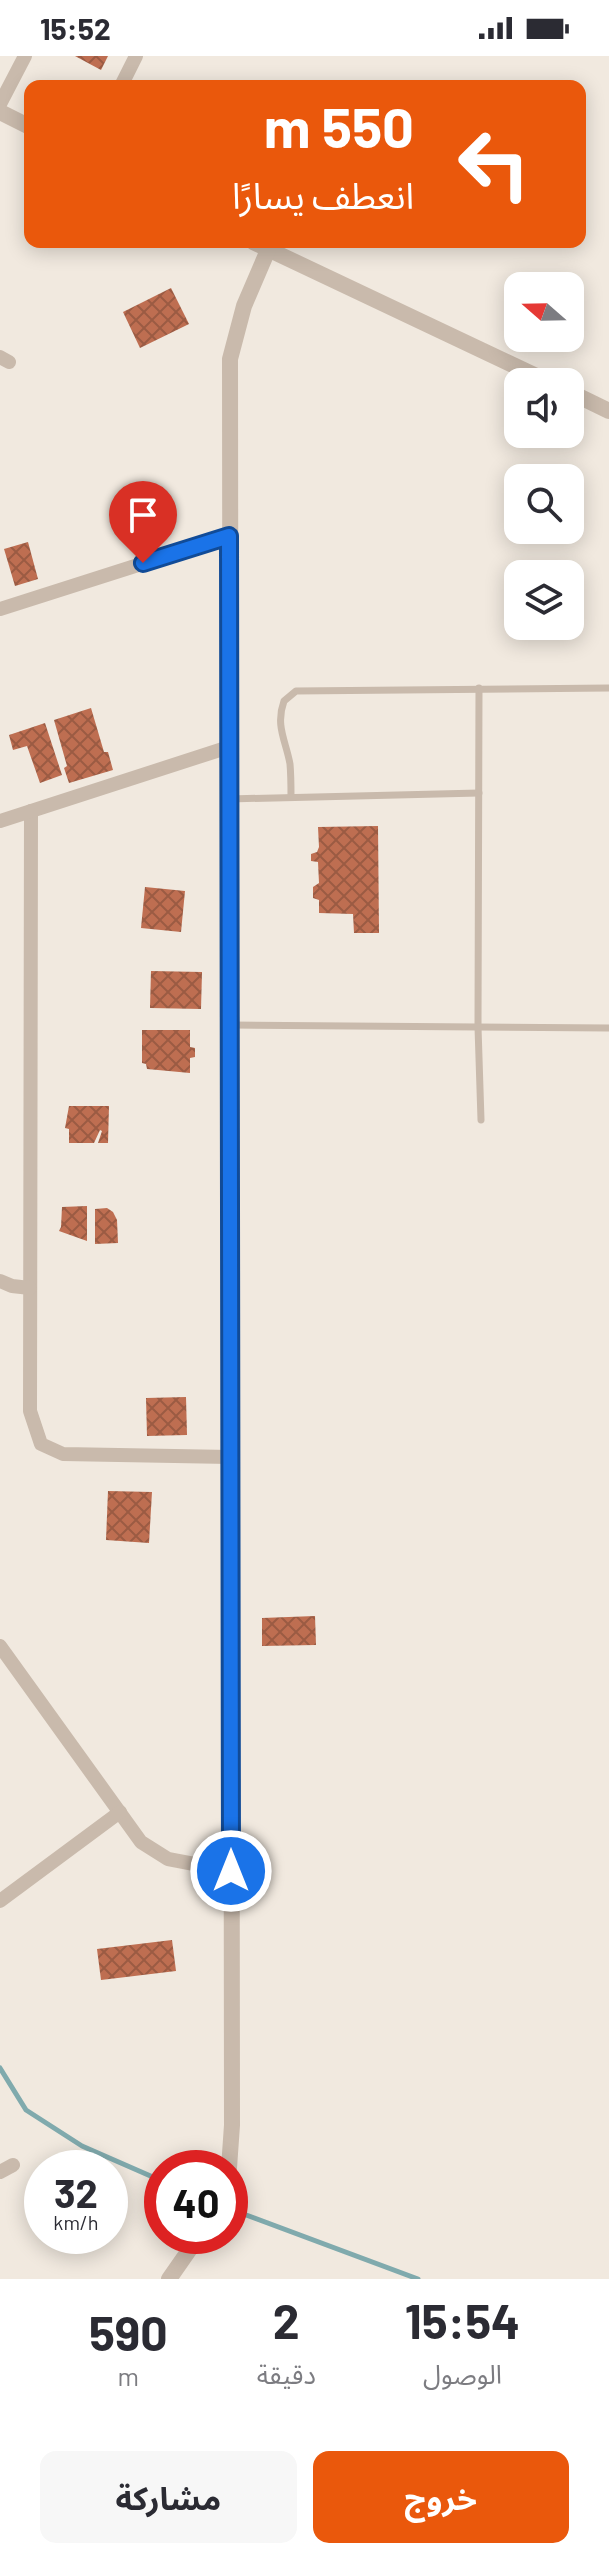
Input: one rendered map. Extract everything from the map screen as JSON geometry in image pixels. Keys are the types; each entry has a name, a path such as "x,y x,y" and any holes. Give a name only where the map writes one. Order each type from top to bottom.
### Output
{"street":[{"path":"2,93 25,56"},
{"path":"124,80 136,56"},
{"path":"0,112 24,124"},
{"path":"230,2150 230,359 260,248"},
{"path":"265,248 519,368"},
{"path":"584,399 609,411"},
{"path":"0,609 229,536"},
{"path":"0,821 229,747"},
{"path":"31,811 30,1411 41,1444 63,1454 230,1457"},
{"path":"0,1281 30,1288"},
{"path":"0,1646 141,1842 168,1859 231,1871"},
{"path":"0,1901 120,1812"},
{"path":"169,2279 186,2254"}],"lane":[{"path":"479,688 478,1027 481,1120"},
{"path":"291,797 290,764 282,739 281,716 284,701 289,695 304,691 609,688"},
{"path":"229,799 479,793"},
{"path":"230,1025 609,1028"}],"building":[{"path":"75,56 108,56 101,70"},
{"path":"171,288 189,324 140,348 123,312"},
{"path":"28,542 38,579 15,586 4,549"},
{"path":"91,708 104,752 108,752 113,770 69,783 54,720"},
{"path":"45,723 62,775 40,783 27,746 13,750 9,735"},
{"path":"378,826 379,933 354,933 353,914 319,913 319,900 313,898 313,887 319,883 318,862 311,861 311,854 317,852 319,847 318,827"},
{"path":"145,887 185,891 181,932 141,928"},
{"path":"151,971 202,972 201,1009 150,1008"},
{"path":"142,1030 190,1030 190,1047 195,1048 195,1057 190,1058 190,1073 147,1069 146,1064 142,1063"},
{"path":"69,1106 109,1106 108,1143 98,1143 100,1130 94,1143 69,1143 69,1129 65,1128"},
{"path":"87,1206 87,1241 59,1231 62,1207"},
{"path":"107,1208 117,1220 118,1243 95,1244 95,1209"},
{"path":"186,1397 187,1435 147,1436 146,1398"},
{"path":"108,1491 152,1492 149,1543 106,1540"},
{"path":"315,1616 316,1645 262,1646 262,1618"},
{"path":"172,1940 176,1971 101,1980 97,1949"}],"waterway":[{"path":"0,2068 26,2110 82,2146 144,2173"},
{"path":"248,2216 418,2279"}],"route":[{"path":"143,563 229,536 231,1871"}]}
